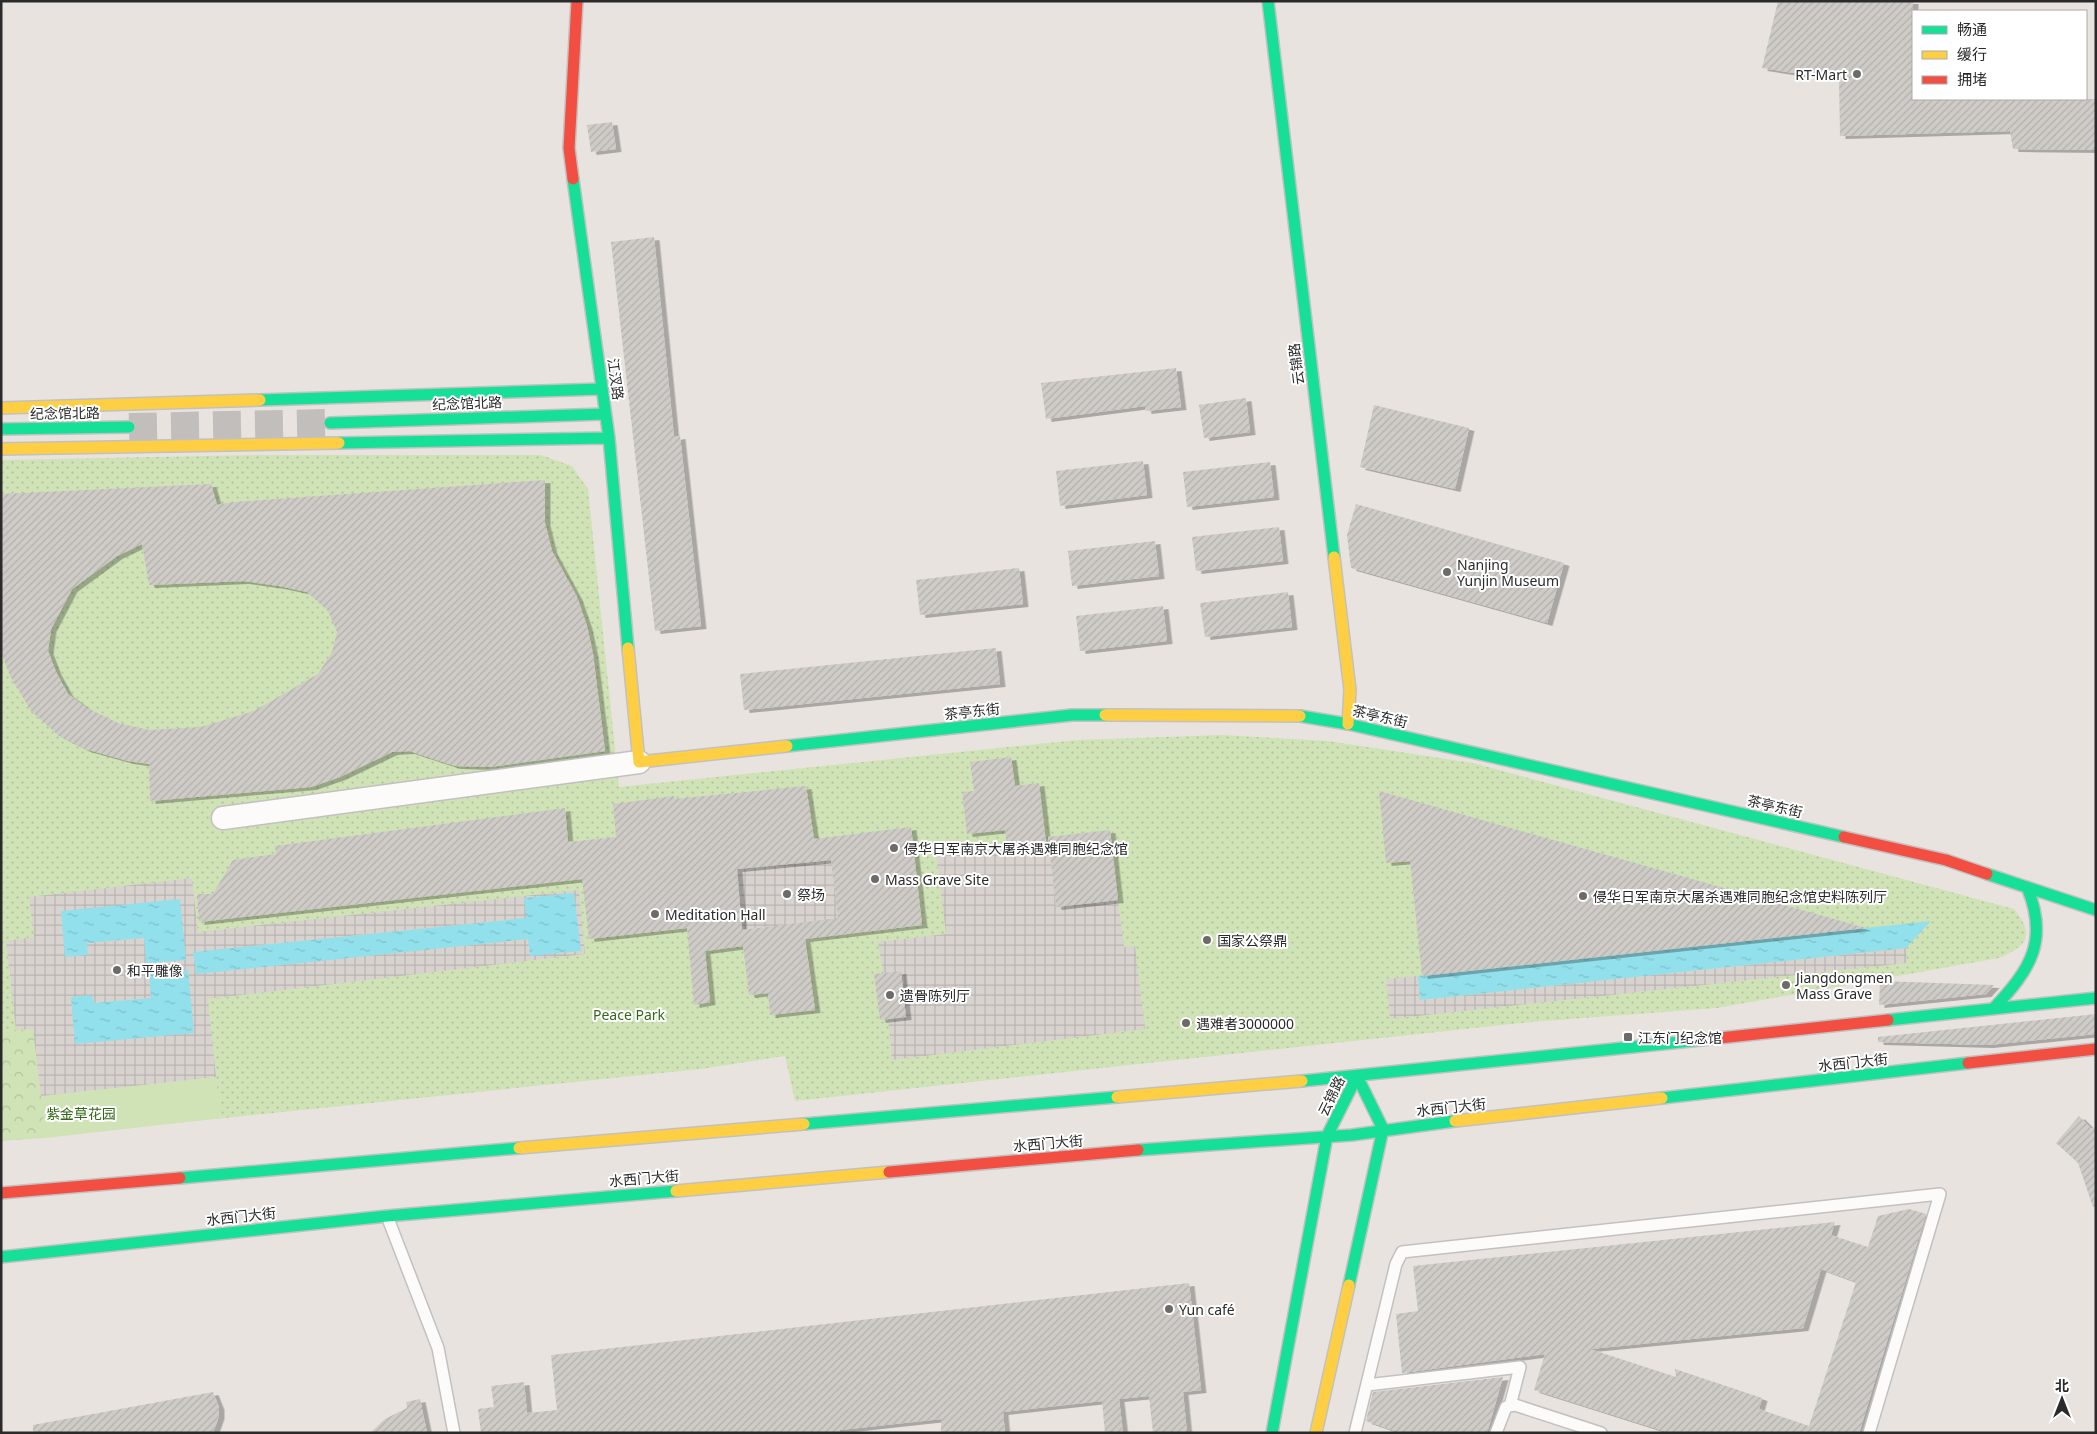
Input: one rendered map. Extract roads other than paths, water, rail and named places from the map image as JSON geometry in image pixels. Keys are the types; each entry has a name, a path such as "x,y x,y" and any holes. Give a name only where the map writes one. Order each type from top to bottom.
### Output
{"street":[{"name":"江汊路","path":"577,1 569,148 609,438 639,762"},
{"name":"云锦路","path":"1268,1 1350,690 1348,724"},
{"path":"1,408 602,389"},
{"path":"298,411 311,398"},
{"path":"253,401 267,411"},
{"path":"188,410 206,402"},
{"path":"148,404 160,416"},
{"name":"纪念馆北路","path":"330,423 606,414"},
{"name":"纪念馆北路","path":"1,429 129,427"},
{"path":"256,444 268,437 270,430"},
{"path":"298,431 305,438 316,443"},
{"path":"146,446 158,439 160,432"},
{"path":"185,436 203,445"},
{"path":"1,449 609,438"},
{"name":"茶亭东街","path":"639,762 1072,715 1292,716 1348,724 1946,860 2096,910"},
{"path":"223,818 639,762"},
{"path":"1994,1008 2022,978 2035,953 2039,930 2037,905 2027,887"},
{"path":"1,1193 1357,1076 2096,998"},
{"name":"水西门大街","path":"1,1257 387,1216 1226,1142 1327,1136 2096,1049"},
{"name":"云锦路","path":"1357,1076 1383,1129"},
{"name":"云锦路","path":"1272,1433 1327,1136 1357,1076"},
{"path":"1316,1433 1383,1129"},
{"path":"1,1263 14,1255"}],"lane":[{"path":"1355,1433 1396,1264 1402,1252 1940,1194 1868,1433"},
{"path":"387,1216 438,1348 454,1433"},
{"path":"1366,1386 1520,1367 1510,1406"},
{"path":"1496,1433 1506,1407 1515,1404 1602,1433"}],"water":[{"path":"574,893 581,951 530,956 528,939 196,974 193,952 526,918 524,898"},
{"path":"180,899 186,960 146,963 144,938 87,943 88,955 65,957 61,911"},
{"path":"1931,921 1906,948 1420,1000 1418,976"},
{"path":"188,970 194,1033 75,1044 71,997 92,995 94,1003 151,998 149,974"}],"tunnel":[{"path":"129,427 330,423"}],"place":[{"name":"RT-Mart","path":"1857,74"},
{"name":"Nanjing Yunjin Museum","path":"1447,572"},
{"name":"侵华日军南京大屠杀遇难同胞纪念馆","path":"894,848"},
{"name":"Mass Grave Site","path":"875,879"},
{"name":"祭场","path":"787,894"},
{"name":"侵华日军南京大屠杀遇难同胞纪念馆史料陈列厅","path":"1583,896"},
{"name":"Meditation Hall","path":"655,914"},
{"name":"国家公祭鼎","path":"1207,940"},
{"name":"和平雕像","path":"117,970"},
{"name":"Jiangdongmen Mass Grave","path":"1786,985"},
{"name":"遗骨陈列厅","path":"890,995"},
{"name":"遇难者3000000","path":"1186,1023"},
{"name":"江东门纪念馆","path":"1628,1037"},
{"name":"Yun café","path":"1169,1309"}],"park label":[{"name":"Peace Park","path":"629,1014"},
{"name":"紫金草花园","path":"81,1113"}]}
